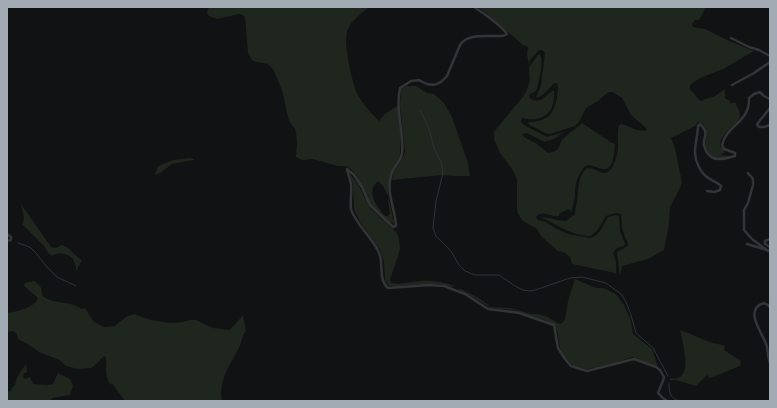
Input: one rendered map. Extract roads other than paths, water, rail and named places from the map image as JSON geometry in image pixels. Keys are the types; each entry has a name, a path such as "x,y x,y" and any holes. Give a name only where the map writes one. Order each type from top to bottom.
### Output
{"street":[{"path":"474,7 483,12 504,30 507,33 505,36 471,37 466,39 463,41 450,72 444,80 431,85 419,80 411,81 400,88 398,106 401,124 402,153 400,161 392,171 389,186 390,199 396,226 393,227 370,205 362,187 354,175 347,169 351,185 351,208 354,215 379,251 382,263 384,285 388,288 429,285 444,286 465,294 488,309 519,313 554,325 558,348 571,366 587,371 634,358 660,370 664,377 664,382 658,393 667,401"},
{"path":"731,38 770,56"},
{"path":"732,85 770,62"},
{"path":"707,191 714,192 720,190 721,186 717,182 708,178 701,171 696,162 695,152 698,126 700,124 704,128 706,134 704,145 708,154 715,159 724,159 735,156 735,152 724,149 722,145 723,138 748,111 749,98 760,92 770,99"},
{"path":"770,108 757,124 759,127 770,125"},
{"path":"748,173 753,179 754,185 744,210 744,230 752,239 769,251"},
{"path":"7,234 11,237 11,240 7,241"},
{"path":"770,239 765,241 765,244 770,247"},
{"path":"747,244 769,251"},
{"path":"770,307 764,303 759,305 754,314 755,320 767,347 770,363"}],"waterway":[{"path":"420,110 429,129 434,148 441,162 443,173 436,201 433,228 436,236 451,251 459,265 465,271 475,275 499,275 515,286 523,290 530,291 570,278 582,277 606,283 621,294 630,312 636,333 653,348 668,376"},
{"path":"18,243 31,248 57,277 76,286"},
{"path":"669,383 669,389 672,397 680,401"}]}
